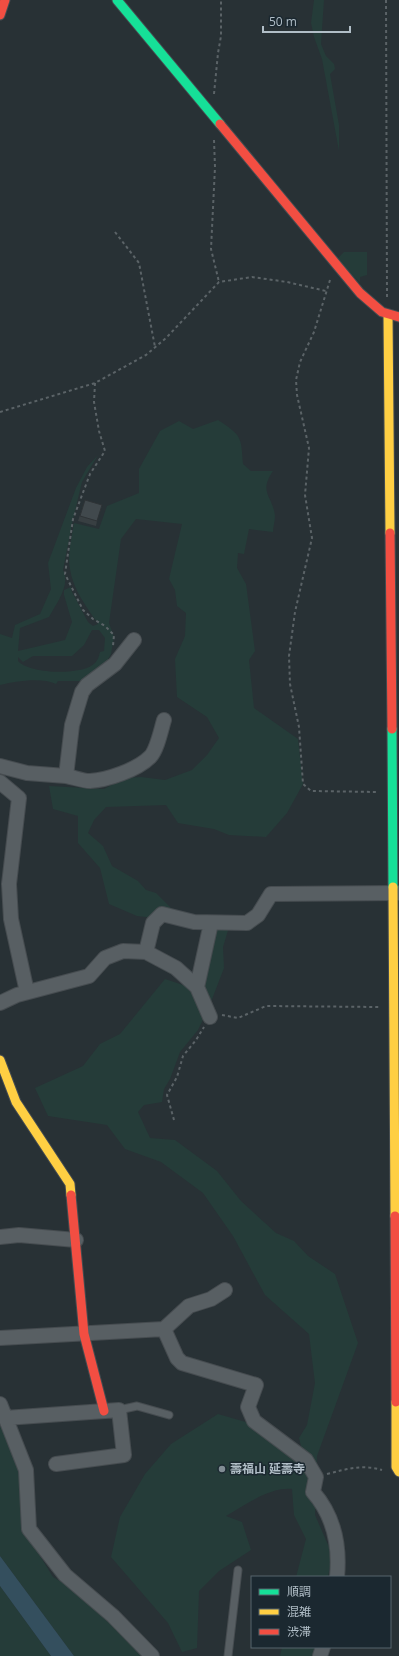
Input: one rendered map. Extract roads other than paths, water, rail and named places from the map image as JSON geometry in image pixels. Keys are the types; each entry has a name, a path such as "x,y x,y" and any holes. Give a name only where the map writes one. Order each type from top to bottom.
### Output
{"main road":[{"path":"0,15 6,0"},
{"path":"117,0 360,293 376,308 386,314 399,317"},
{"path":"386,314 392,792 396,893 394,1007 396,1467 399,1472"},
{"path":"0,1060 16,1102 70,1184 84,1334 104,1411"}],"street":[{"path":"66,776 72,725 82,692 87,685 115,664 134,640"},
{"path":"0,766 27,773 66,776 90,781 116,776 150,757 164,720"},
{"path":"0,782 19,798 9,884 11,919 27,992"},
{"path":"146,952 153,923 162,914 194,922 247,923 258,915 271,894 396,893"},
{"path":"197,987 211,923"},
{"path":"0,1003 17,995 89,976 105,958 123,951 146,952 176,968 197,987 210,1017"},
{"path":"0,1237 18,1235 76,1240"},
{"path":"0,1338 164,1328 189,1306 211,1299 225,1290"},
{"path":"164,1328 177,1358 182,1363 256,1385 248,1406 254,1421 306,1460 316,1477 313,1492 320,1500 335,1531 338,1558 337,1576"},
{"path":"0,1404 26,1470 29,1529 65,1575 113,1616 152,1656"},
{"path":"5,1418 118,1410 124,1455 56,1464"}],"lane":[{"path":"118,1410 137,1406 169,1415"},
{"path":"228,1656 238,1570"}],"water":[{"path":"0,1556 74,1656 51,1656 0,1586"}],"place":[{"name":"壽福山 延壽寺","path":"222,1469"}]}
